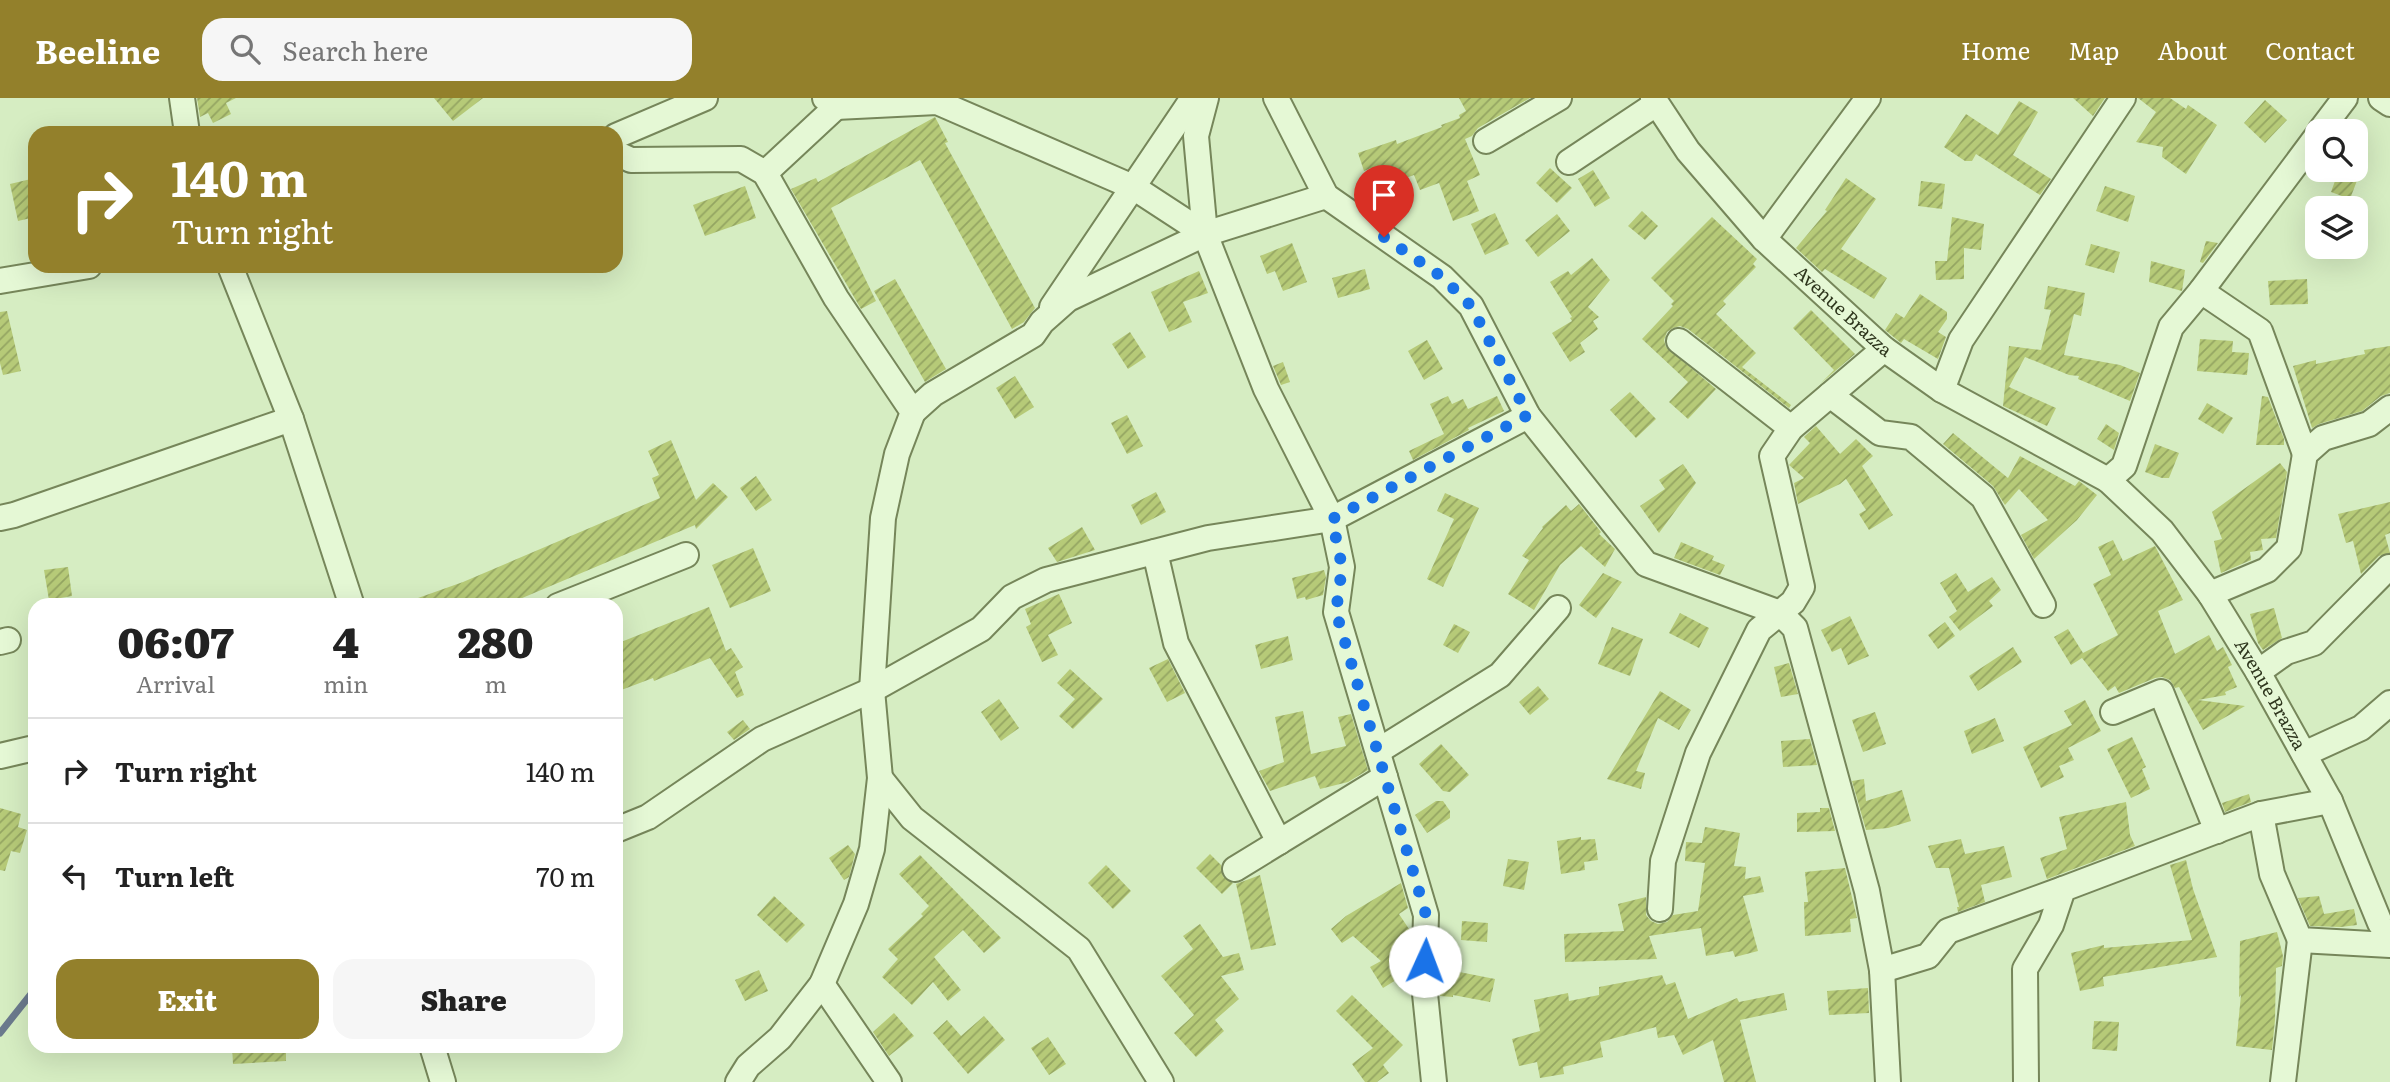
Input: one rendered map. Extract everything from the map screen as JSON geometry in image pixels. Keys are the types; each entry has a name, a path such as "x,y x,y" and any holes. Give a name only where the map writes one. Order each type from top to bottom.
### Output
{"street":[{"path":"182,98 186,126"},
{"path":"623,132 680,103 705,98"},
{"path":"738,1082 748,1066 780,1038 822,984 856,904 869,860 880,778 872,690 883,518 897,454 913,412 933,394 1033,335 1193,98"},
{"path":"1206,98 1196,136 1205,234 1266,389 1332,519 1342,567 1336,612 1426,915 1424,984 1434,1082"},
{"path":"1276,98 1326,196 1442,277 1471,306 1528,415 1646,564 1780,613 1795,628 1867,891 1882,970 1888,1078"},
{"path":"1486,141 1559,98"},
{"path":"1763,239 1868,98"},
{"path":"1942,390 1961,340 2123,98"},
{"path":"2329,119 2345,98"},
{"path":"2381,98 2390,104"},
{"path":"1569,162 1655,101"},
{"name":"Avenue Brazza","path":"1655,101 1688,151 1763,239 1884,349 1942,390 2108,480 2162,531 2210,594 2304,754 2330,802 2380,923 2390,938"},
{"path":"765,173 830,103 937,102 1133,187 1205,234"},
{"path":"2108,480 2124,466 2171,327 2305,152"},
{"path":"623,156 631,160 741,159 765,173 836,298 913,412"},
{"path":"1042,322 1068,299 1205,234 1326,196"},
{"path":"0,281 47,273"},
{"path":"233,273 291,419 349,598"},
{"path":"2201,291 2260,331 2305,454 2289,548 2267,569 2210,594"},
{"path":"1679,341 1791,428"},
{"path":"1661,909 1663,861 1698,753 1759,630 1793,602 1802,587 1772,457 1791,428 1884,349"},
{"path":"1830,395 1880,433 1911,437 1983,497 2043,605"},
{"path":"2305,454 2323,439 2369,424 2390,408"},
{"path":"623,827 648,817 762,739 872,690 981,629 1012,597 1046,580 1208,538 1332,519 1528,415"},
{"path":"0,518 291,419"},
{"path":"1154,552 1176,643 1279,842"},
{"path":"578,598 686,555"},
{"path":"2258,672 2286,652 2314,643 2389,567"},
{"path":"1378,751 1500,675 1558,608"},
{"path":"2113,712 2161,692 2217,831"},
{"path":"2304,754 2361,728 2390,703"},
{"path":"0,756 28,749"},
{"path":"1235,869 1385,777"},
{"path":"880,778 912,818 1079,949 1161,1082"},
{"path":"1882,970 1928,956 1948,931 2261,814 2330,802"},
{"path":"2261,814 2272,874 2300,940 2283,1082"},
{"path":"2026,1082 2025,970 2051,925 2063,889"},
{"path":"2300,940 2390,945"},
{"path":"822,984 888,1082"},
{"path":"434,1053 443,1082"}],"building":[{"path":"197,98 236,98 226,103 231,114 213,123 208,113 200,117"},
{"path":"434,98 483,98 453,121"},
{"path":"1459,98 1530,98 1478,128 1472,136 1465,139 1480,175 1467,181 1479,211 1453,221 1439,183 1420,190 1414,175 1378,188 1371,168 1364,171 1358,153 1396,140 1397,144 1460,118 1459,115 1466,111"},
{"path":"2073,98 2105,98 2093,116"},
{"path":"2138,98 2170,98 2186,109 2188,105 2217,125 2186,174 2162,157 2163,147 2136,142 2156,112"},
{"path":"2265,100 2287,120 2265,143 2244,123"},
{"path":"2019,101 2038,112 2013,155 2051,179 2040,195 1976,154 1972,161 1965,161 1944,147 1966,114 1998,135"},
{"path":"935,117 948,142 945,143 1035,308 1024,322 1012,329 920,160 831,208 876,301 861,309 791,189 816,178 818,182"},
{"path":"1550,168 1572,188 1557,203 1536,183"},
{"path":"1593,170 1610,198 1595,207 1578,179"},
{"path":"1846,178 1876,199 1841,249 1887,278 1874,299 1825,269 1822,272 1796,248 1827,211 1825,210"},
{"path":"28,180 28,219 18,221 10,184"},
{"path":"1921,181 1945,184 1942,209 1918,206"},
{"path":"2335,182 2356,182 2351,196 2331,192"},
{"path":"745,186 756,218 705,236 693,205"},
{"path":"2105,186 2135,196 2128,222 2096,211"},
{"path":"1642,211 1658,226 1645,240 1628,226"},
{"path":"1495,213 1509,244 1485,255 1471,224"},
{"path":"1557,214 1570,231 1538,257 1525,240"},
{"path":"1712,217 1757,259 1753,264 1756,267 1723,301 1726,304 1716,314 1756,353 1742,367 1791,405 1789,408 1688,329 1680,326 1667,332 1664,340 1666,347 1716,389 1688,419 1669,402 1688,382 1642,339 1673,306 1671,304 1674,301 1651,278"},
{"path":"1952,217 1984,224 1981,250 1964,248 1964,279 1936,280 1935,261 1947,261"},
{"path":"2206,241 2218,243 2203,263 2200,262"},
{"path":"1292,243 1307,282 1283,291 1275,271 1267,274 1260,256"},
{"path":"2091,244 2120,252 2114,273 2085,265"},
{"path":"1592,258 1610,280 1588,307 1599,317 1593,321 1598,329 1580,343 1585,352 1570,362 1552,333 1572,321 1572,317 1550,282 1568,271 1571,275"},
{"path":"2151,261 2185,270 2182,291 2149,282"},
{"path":"1365,269 1370,289 1338,298 1332,278"},
{"path":"1199,271 1208,293 1183,302 1192,322 1169,332 1151,292"},
{"path":"895,279 946,369 925,382 874,291"},
{"path":"2307,279 2308,304 2270,305 2268,281"},
{"path":"2048,286 2085,293 2081,316 2074,314 2064,355 2120,365 2140,373 2130,401 2078,379 2079,376 2069,375 2025,357 2009,387 2056,408 2047,426 2003,406 2009,346 2041,350 2051,310 2044,309"},
{"path":"1920,294 1947,312 1947,319 1938,332 1946,337 1938,359 1904,339 1901,343 1885,330 1896,313 1904,318"},
{"path":"1811,310 1855,354 1820,384 1834,370 1793,328"},
{"path":"7,311 21,371 3,375 0,363 0,312"},
{"path":"1130,332 1146,357 1128,369 1112,344"},
{"path":"2200,339 2233,341 2232,352 2249,353 2247,375 2197,371"},
{"path":"1427,340 1443,369 1424,380 1408,351"},
{"path":"2390,346 2390,393 2381,396 2362,411 2312,428 2293,366 2316,360 2316,364 2365,354 2364,350"},
{"path":"1283,362 1290,382 1281,385 1273,366"},
{"path":"1015,376 1034,407 1015,419 996,388"},
{"path":"1630,392 1656,419 1636,438 1610,410"},
{"path":"1448,396 1452,404 1463,399 1468,409 1497,396 1504,411 1413,460 1409,451 1444,434 1430,404"},
{"path":"2262,396 2268,397 2284,445 2256,445"},
{"path":"2207,403 2233,418 2223,434 2198,419"},
{"path":"1127,415 1143,446 1127,454 1111,423"},
{"path":"2106,424 2119,433 2114,450 2097,439"},
{"path":"1816,426 1840,454 1856,439 1873,456 1862,466 1893,515 1869,530 1859,514 1866,510 1846,479 1798,504 1794,483 1804,478 1789,465 1810,443 1804,437"},
{"path":"1953,433 2008,478 2020,456 2075,486 2079,481 2097,495 2077,520 2034,559 2021,535 2048,520 2019,489 2005,505 1993,486 1943,444"},
{"path":"671,440 696,500 713,483 728,497 696,529 695,525 522,598 418,598 463,582 660,498 652,478 659,475 648,451"},
{"path":"2155,444 2179,453 2169,478 2145,472"},
{"path":"2280,463 2287,472 2276,538 2261,539 2263,550 2250,552 2251,560 2221,573 2214,541 2222,539 2212,512"},
{"path":"1683,464 1696,483 1659,533 1640,506 1665,489 1659,480"},
{"path":"756,476 772,500 756,511 740,488"},
{"path":"1156,492 1166,512 1141,525 1131,505"},
{"path":"1445,493 1479,508 1443,587 1427,579 1454,519 1437,511"},
{"path":"2390,502 2390,533 2385,535 2390,553 2379,556 2361,574 2353,541 2346,543 2338,514"},
{"path":"1579,504 1601,532 1599,534 1615,549 1605,567 1581,546 1560,565 1534,610 1508,594 1529,560 1522,556 1542,527 1566,505 1571,511"},
{"path":"1082,527 1095,550 1057,562 1048,548"},
{"path":"2113,540 2123,561 2155,546 2183,600 2158,611 2175,654 2209,635 2217,651 2223,647 2232,665 2228,667 2237,687 2225,692 2226,695 2198,700 2245,706 2203,730 2179,687 2175,688 2170,680 2155,678 2119,693 2115,686 2108,691 2082,658 2071,665 2054,637 2068,629 2083,653 2118,635 2093,584 2111,575 2098,547"},
{"path":"1681,542 1714,556 1712,560 1725,565 1720,575 1674,558"},
{"path":"753,548 771,591 730,608 712,565"},
{"path":"68,567 72,596 49,598 44,570"},
{"path":"1324,570 1326,577 1323,595 1306,600 1305,597 1297,599 1292,578"},
{"path":"1603,573 1622,582 1596,618 1579,605"},
{"path":"1956,573 1968,592 1992,577 2001,590 1989,601 1993,606 1960,631 1949,617 1957,611 1940,583"},
{"path":"1059,594 1072,623 1048,635 1058,655 1042,662 1026,627 1031,624 1025,609"},
{"path":"709,607 726,651 731,648 743,667 735,672 744,695 737,698 710,658 654,681 653,678 623,689 623,641"},
{"path":"2274,608 2282,638 2263,650 2258,643 2250,614"},
{"path":"1680,613 1709,628 1699,648 1669,633"},
{"path":"1850,616 1869,656 1848,665 1841,648 1832,652 1821,630"},
{"path":"1945,622 1955,636 1938,649 1928,635"},
{"path":"1454,624 1470,632 1458,653 1443,645"},
{"path":"1612,627 1643,639 1630,676 1598,664"},
{"path":"1288,636 1293,660 1261,669 1255,645"},
{"path":"2013,647 2022,662 1978,691 1969,676"},
{"path":"1168,659 1185,693 1167,702 1149,668"},
{"path":"1789,663 1798,694 1781,697 1774,667"},
{"path":"1070,669 1103,699 1073,729 1059,716 1075,699 1057,683"},
{"path":"1538,686 1549,699 1530,715 1519,702"},
{"path":"1660,691 1691,710 1679,730 1658,718 1636,771 1645,773 1641,789 1607,779"},
{"path":"999,699 1019,728 1001,741 981,712"},
{"path":"2085,700 2101,731 2068,748 2074,760 2059,766 2064,777 2041,788 2023,747 2072,725 2064,711"},
{"path":"1303,711 1311,754 1346,746 1338,717 1351,714 1368,770 1348,782 1320,789 1315,776 1270,791 1259,771 1284,762 1275,717"},
{"path":"1875,712 1886,744 1863,752 1852,720"},
{"path":"1995,718 2004,741 1972,754 1964,731"},
{"path":"743,720 750,729 734,740 727,732"},
{"path":"2132,737 2146,767 2142,769 2150,789 2131,798 2107,749"},
{"path":"1810,739 1817,765 1783,767 1781,741"},
{"path":"1441,744 1469,775 1450,792 1443,791 1419,764"},
{"path":"1864,779 1866,801 1902,790 1911,821 1888,828 1866,830 1852,781"},
{"path":"2249,794 2251,802 2225,812 2222,803"},
{"path":"1436,801 1443,801 1450,811 1450,818 1427,833 1415,815"},
{"path":"2126,802 2130,835 2135,846 2047,879 2040,858 2067,849 2059,817"},
{"path":"0,808 21,814 18,827 27,830 20,853 11,851 5,871 0,870"},
{"path":"1820,808 1829,808 1835,831 1797,832 1797,813 1820,812"},
{"path":"1705,827 1740,833 1734,866 1746,867 1745,879 1760,876 1764,892 1743,896 1758,951 1735,957 1733,951 1706,956 1701,928 1649,936 1657,959 1565,962 1564,934 1624,931 1618,904 1646,897 1646,915 1658,924 1667,922 1673,915 1698,911 1705,863 1685,861 1686,842 1702,843"},
{"path":"1581,837 1581,840 1595,839 1598,860 1584,862 1585,870 1561,874 1557,841"},
{"path":"1961,839 1965,854 2004,846 2012,877 1981,885 1985,902 1958,912 1949,868 1936,868 1928,846"},
{"path":"848,845 855,854 849,877 844,880 829,858"},
{"path":"1210,854 1221,865 1223,877 1233,883 1222,894 1196,868"},
{"path":"920,855 1001,938 984,953 963,930 934,957 961,990 948,1001 933,982 912,1005 882,977 898,959 888,949 923,916 921,914 929,906 899,874"},
{"path":"1508,859 1529,862 1524,890 1503,886"},
{"path":"2186,860 2193,889 2217,957 2103,977 2104,986 2080,991 2071,953 2104,945 2104,948 2192,940 2170,865"},
{"path":"1106,865 1131,891 1113,909 1088,883"},
{"path":"1845,868 1857,918 1850,919 1851,932 1805,936 1804,902 1808,902 1805,872"},
{"path":"1260,875 1276,945 1251,950 1236,884"},
{"path":"1401,883 1408,908 1399,914 1411,932 1409,972 1383,988 1370,967 1381,961 1353,936 1342,943 1331,929 1346,916"},
{"path":"774,896 805,925 787,943 757,915"},
{"path":"2319,896 2324,914 2354,909 2357,925 2310,926 2298,898"},
{"path":"1462,921 1488,923 1487,942 1461,940"},
{"path":"1200,924 1223,957 1239,953 1244,970 1221,976 1239,999 1215,1020 1224,1031 1196,1057 1174,1033 1194,1015 1161,976 1193,949 1183,936"},
{"path":"2277,932 2283,956 2282,966 2276,968 2272,1050 2236,1046 2241,995 2239,997 2240,941"},
{"path":"1439,968 1495,979 1490,1002 1453,995 1440,996"},
{"path":"759,970 768,991 745,1001 735,980"},
{"path":"1662,975 1666,985 1675,982 1688,1019 1737,998 1739,1002 1784,993 1787,1010 1740,1020 1756,1082 1724,1082 1713,1040 1683,1055 1674,1035 1658,1038 1656,1027 1600,1042 1603,1057 1563,1067 1564,1074 1540,1078 1537,1062 1519,1066 1512,1039 1540,1031 1534,1000 1568,993 1569,1001 1599,995 1599,987"},
{"path":"1868,988 1869,1013 1829,1015 1827,991"},
{"path":"1352,995 1403,1045 1383,1065 1389,1073 1377,1082 1365,1082 1352,1064 1373,1048 1336,1011"},
{"path":"894,1013 914,1036 889,1056 873,1032"},
{"path":"984,1016 1005,1040 968,1074 933,1033 947,1020 961,1036"},
{"path":"2094,1021 2119,1022 2117,1051 2092,1049"},
{"path":"1048,1037 1066,1064 1049,1075 1031,1048"},
{"path":"232,1053 286,1053 286,1061 233,1064"}],"waterway":[{"path":"0,1033 28,998"}],"route":[{"path":"1384,237 1442,277 1471,306 1528,415 1332,519 1342,567 1336,612 1426,915 1425,961"}]}
